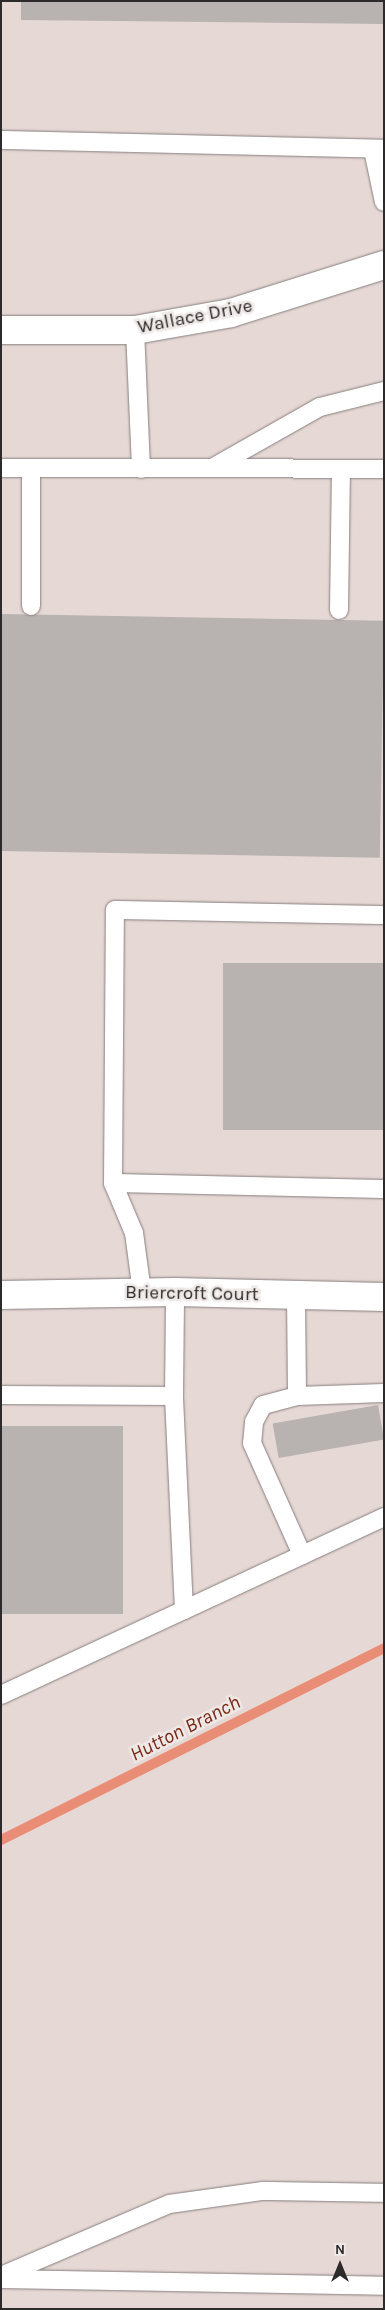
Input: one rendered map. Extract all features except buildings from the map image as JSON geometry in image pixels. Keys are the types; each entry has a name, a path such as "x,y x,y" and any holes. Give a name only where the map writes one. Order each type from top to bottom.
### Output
{"street":[{"name":"Wallace Drive","path":"1,330 135,330 231,313 384,265"},
{"name":"Briercroft Court","path":"1,1295 175,1292 296,1297 384,1297"}],"lane":[{"path":"1,140 378,149 384,202"},
{"path":"135,330 141,469"},
{"path":"212,469 320,407 384,391"},
{"path":"1,468 384,469"},
{"path":"31,468 31,606"},
{"path":"339,610 341,469"},
{"path":"142,1292 134,1233 113,1183 115,910 384,915"},
{"path":"113,1183 384,1188"},
{"path":"175,1292 174,1396 184,1610"},
{"path":"296,1297 297,1396"},
{"path":"302,1555 252,1443 254,1422 262,1405 297,1396 384,1393"},
{"path":"1,1396 174,1396"},
{"path":"1,1695 384,1517"},
{"path":"1,2278 169,2204 262,2191 384,2193"},
{"path":"1,2278 384,2286"}],"shaded area":[{"path":"1,1 384,1 384,2309 1,2309"}],"waterway":[{"name":"Hutton Branch","path":"1,1840 384,1648"}]}
